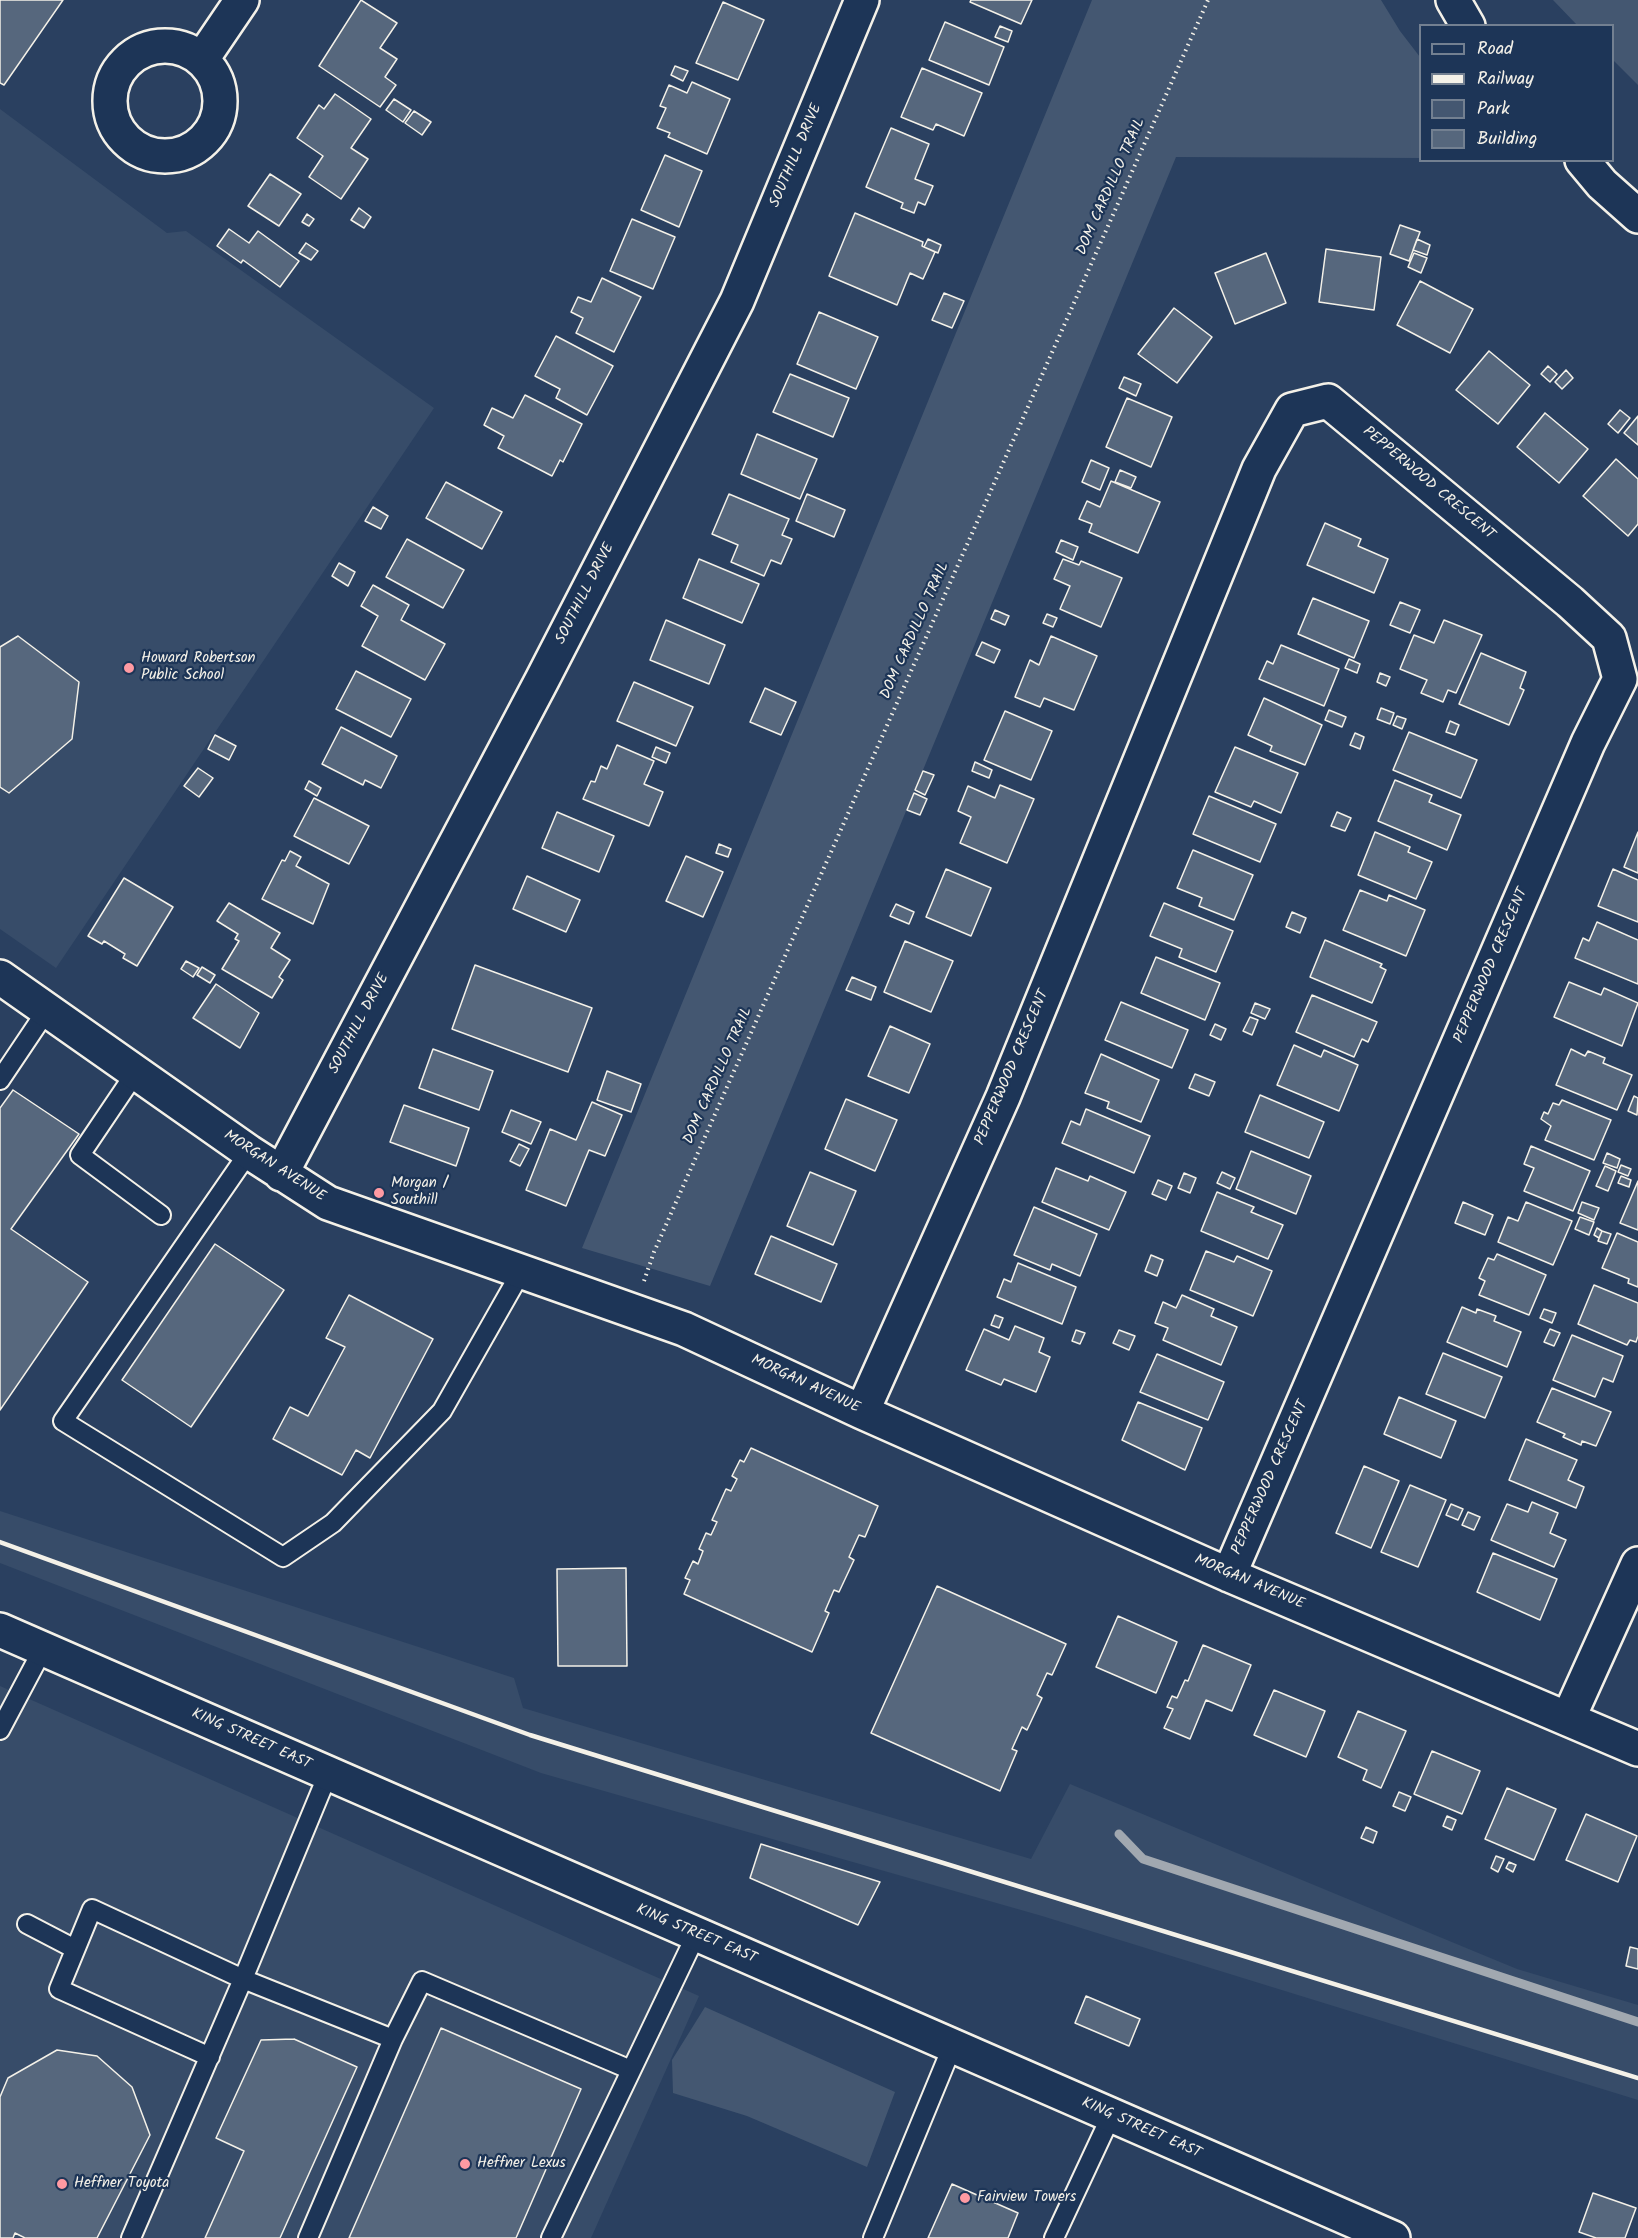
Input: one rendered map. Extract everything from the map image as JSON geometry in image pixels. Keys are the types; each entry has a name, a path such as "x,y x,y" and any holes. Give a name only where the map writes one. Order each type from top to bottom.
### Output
{"street":[{"path":"202,59 242,0"},
{"name":"SOUTHILL DRIVE","path":"281,1174 542,680 737,301 862,0"},
{"path":"1453,0 1467,24"},
{"path":"1584,162 1602,184 1638,216"},
{"name":"PEPPERWOOD CRESCENT","path":"862,1412 1002,1097 1259,469 1292,410 1328,401 1570,602 1609,638 1620,679 1588,742 1229,1575"},
{"name":"MORGAN AVENUE","path":"0,977 249,1152 328,1203 684,1329 862,1412 1229,1575 1638,1749"},
{"path":"1568,1719 1638,1563"},
{"name":"KING STREET EAST","path":"0,1630 1393,2238"}],"lane":[{"path":"0,1080 47,1010"},
{"path":"136,1072 80,1155 162,1215"},
{"path":"249,1152 63,1421 283,1557 333,1523 442,1411 521,1272"},
{"path":"0,1730 43,1649"},
{"path":"131,2238 210,2057 328,1774"},
{"path":"210,2057 59,1989 92,1909 243,1979 393,2039"},
{"path":"27,1924 75,1949"},
{"path":"551,2238 696,1935"},
{"path":"308,2238 393,2039 422,1981 631,2070"},
{"path":"873,2238 952,2047"},
{"path":"1054,2238 1111,2116"}],"path":[{"name":"DOM CARDILLO TRAIL","path":"647,1273 1208,0"}],"shaded area":[{"name":"Howard Robertson Public School","path":"0,109 167,233 186,231 434,408 56,968 0,929"},
{"path":"0,1511 514,1678 523,1708 1031,1859 1070,1784 1517,1969 1638,2005 1638,2100 1042,1916 541,1773 0,1563"},
{"path":"0,1686 699,1996 591,2238 0,2238"}],"green space":[{"path":"1092,0 1381,0 1419,56 1419,158 1176,157 710,1286 582,1248"},
{"path":"1553,0 1638,0 1638,85 1614,61 1614,24 1576,24"},
{"path":"705,2007 895,2092 867,2167 747,2116 673,2093 672,2060"}],"building":[{"path":"0,0 63,0 4,85 0,83"},
{"path":"361,0 397,23 380,48 397,59 385,77 396,85 380,107 319,66"},
{"path":"971,0 1032,0 1021,24 970,2"},
{"path":"723,2 764,20 738,80 696,63"},
{"path":"945,22 1004,47 989,85 929,60"},
{"path":"1000,26 1012,31 1008,42 995,37"},
{"path":"675,66 688,71 683,81 671,75"},
{"path":"922,68 982,93 964,136 936,124 933,130 901,117"},
{"path":"692,82 730,99 707,154 668,137 670,133 657,128 666,108 660,106 669,85 687,93"},
{"path":"335,94 371,119 351,148 368,159 341,199 309,177 323,156 297,138 319,105 324,109"},
{"path":"394,99 411,110 403,122 386,110"},
{"path":"414,111 431,122 422,135 405,123"},
{"path":"891,128 929,144 915,179 933,186 925,205 918,202 914,213 901,208 903,203 866,187"},
{"path":"665,155 702,171 679,227 641,210"},
{"path":"270,174 301,194 279,226 248,206"},
{"path":"359,208 371,217 364,228 351,220"},
{"path":"855,213 923,242 922,246 935,252 923,279 910,273 897,305 829,276"},
{"path":"307,214 314,219 309,226 302,222"},
{"path":"632,219 675,237 653,289 610,271"},
{"path":"1400,225 1420,232 1409,261 1390,254"},
{"path":"229,229 249,243 258,231 299,261 280,287 243,260 241,263 217,246"},
{"path":"928,239 941,245 938,253 924,247"},
{"path":"1417,239 1430,245 1427,255 1413,250"},
{"path":"306,243 318,251 311,260 299,253"},
{"path":"1326,249 1381,257 1374,310 1319,302"},
{"path":"1266,253 1286,303 1235,324 1215,273"},
{"path":"1414,253 1427,258 1421,273 1408,267"},
{"path":"602,278 641,297 614,352 576,333 583,318 571,312 578,297 591,302"},
{"path":"1420,281 1473,309 1450,353 1397,325"},
{"path":"944,293 964,301 952,328 932,320"},
{"path":"1174,308 1212,337 1177,383 1138,354"},
{"path":"819,312 878,337 856,389 797,364"},
{"path":"556,336 613,366 587,415 556,398 560,389 535,376"},
{"path":"1489,351 1530,385 1498,424 1456,390"},
{"path":"1548,366 1557,374 1550,382 1541,374"},
{"path":"1566,370 1573,378 1562,389 1555,382"},
{"path":"790,374 849,398 833,437 773,412"},
{"path":"1124,377 1141,384 1136,396 1119,388"},
{"path":"525,395 582,424 563,462 560,460 552,476 498,448 504,436 484,425 492,408 513,418"},
{"path":"1127,398 1172,417 1151,467 1106,447"},
{"path":"1620,410 1630,418 1618,433 1608,424"},
{"path":"1545,413 1588,449 1559,483 1517,447"},
{"path":"1638,416 1638,445 1624,433"},
{"path":"757,434 817,459 800,499 741,474"},
{"path":"1616,459 1638,479 1638,524 1628,536 1583,496"},
{"path":"1091,460 1109,468 1100,490 1082,482"},
{"path":"1120,470 1136,477 1131,488 1115,482"},
{"path":"1111,481 1160,502 1138,553 1089,532 1092,524 1079,519 1087,501 1100,507"},
{"path":"446,482 502,512 482,549 426,518"},
{"path":"729,494 789,519 782,535 792,539 781,564 771,560 764,576 731,562 738,545 712,534"},
{"path":"807,494 845,510 834,537 796,521"},
{"path":"373,507 388,516 381,529 365,521"},
{"path":"1325,523 1361,539 1358,546 1388,559 1374,593 1307,565"},
{"path":"407,539 464,570 443,608 386,577"},
{"path":"1061,540 1078,547 1073,560 1056,552"},
{"path":"699,559 759,584 742,623 683,598"},
{"path":"1063,559 1079,565 1081,561 1122,578 1101,627 1060,609 1070,586 1054,579"},
{"path":"339,563 355,572 348,586 332,576"},
{"path":"373,585 409,605 401,620 445,644 425,680 362,646 378,616 361,606"},
{"path":"1313,598 1369,621 1354,658 1298,634"},
{"path":"1400,602 1420,610 1410,633 1390,625"},
{"path":"995,610 1009,616 1005,625 991,619"},
{"path":"1047,614 1057,618 1053,627 1043,623"},
{"path":"666,620 725,645 709,684 650,660"},
{"path":"1444,620 1482,635 1456,693 1448,690 1443,702 1421,693 1427,680 1400,669 1414,635 1434,643"},
{"path":"18,636 79,682 72,739 9,793 0,787 0,647"},
{"path":"1051,636 1097,656 1074,710 1044,698 1040,707 1015,697 1030,660 1039,665"},
{"path":"982,642 1000,650 994,663 976,655"},
{"path":"1281,645 1339,669 1324,706 1259,679 1267,661 1273,664"},
{"path":"1481,653 1526,672 1520,688 1524,690 1509,725 1459,704"},
{"path":"1349,659 1360,664 1357,673 1345,668"},
{"path":"356,671 411,699 391,737 336,709"},
{"path":"1380,673 1390,677 1386,686 1377,682"},
{"path":"634,682 693,707 676,746 617,721"},
{"path":"765,688 796,702 781,735 750,722"},
{"path":"1264,698 1322,725 1305,765 1270,751 1272,746 1248,735"},
{"path":"1381,708 1394,713 1390,724 1377,719"},
{"path":"1329,710 1346,717 1342,727 1325,720"},
{"path":"1005,711 1052,731 1031,780 984,760"},
{"path":"1397,716 1406,719 1402,729 1393,725"},
{"path":"1450,721 1459,725 1455,735 1446,732"},
{"path":"341,727 397,756 381,788 365,780 363,785 322,764"},
{"path":"1409,732 1477,760 1461,798 1393,770"},
{"path":"1355,733 1364,737 1360,749 1350,745"},
{"path":"215,735 236,746 229,760 208,749"},
{"path":"617,745 654,761 644,784 663,792 649,826 583,799 591,781 595,782 601,766 607,769"},
{"path":"656,747 670,753 666,763 652,757"},
{"path":"1235,747 1298,773 1281,813 1254,801 1251,807 1215,792"},
{"path":"975,762 992,770 989,778 972,771"},
{"path":"198,768 213,778 199,797 184,786"},
{"path":"923,771 934,775 925,795 915,790"},
{"path":"1395,780 1432,795 1429,802 1461,815 1447,850 1378,821"},
{"path":"309,781 321,788 317,796 305,789"},
{"path":"1000,785 1034,799 1007,863 960,843 971,817 958,811 968,786 995,798"},
{"path":"914,793 927,799 920,815 907,810"},
{"path":"1209,796 1276,824 1260,862 1193,834"},
{"path":"314,798 369,826 349,864 294,836"},
{"path":"557,812 614,836 599,872 542,848"},
{"path":"1337,812 1351,818 1345,831 1331,826"},
{"path":"1375,832 1410,847 1408,852 1432,862 1416,899 1358,875"},
{"path":"1638,832 1638,873 1624,867"},
{"path":"719,844 731,849 728,857 716,853"},
{"path":"1193,850 1253,875 1234,920 1199,906 1202,898 1177,888"},
{"path":"290,851 301,857 296,866 329,884 313,924 262,899 282,860 285,861"},
{"path":"686,856 723,872 703,917 666,901"},
{"path":"946,869 991,888 971,936 926,917"},
{"path":"1613,869 1638,880 1638,922 1598,906"},
{"path":"527,876 580,900 566,932 513,909"},
{"path":"124,878 173,907 137,966 123,958 125,954 104,941 102,944 88,936"},
{"path":"1360,890 1387,901 1389,895 1425,910 1406,956 1343,930"},
{"path":"229,903 280,933 271,948 290,960 279,977 283,980 272,998 222,969 239,941 235,939 238,934 217,921"},
{"path":"1164,903 1233,931 1216,972 1179,957 1182,949 1150,936"},
{"path":"896,904 914,912 909,924 890,916"},
{"path":"1292,912 1306,918 1300,933 1286,927"},
{"path":"1597,922 1638,940 1638,984 1575,958 1583,938 1589,941"},
{"path":"1325,940 1382,964 1380,967 1386,970 1372,1003 1310,977"},
{"path":"905,941 953,961 931,1012 884,992"},
{"path":"1156,957 1220,983 1205,1020 1141,993"},
{"path":"186,961 199,968 193,977 181,969"},
{"path":"475,965 592,1008 568,1072 452,1029"},
{"path":"202,967 215,975 210,983 197,975"},
{"path":"852,977 876,987 871,1000 846,990"},
{"path":"1569,982 1601,995 1604,988 1638,1003 1622,1046 1554,1017"},
{"path":"216,984 259,1013 240,1048 193,1018"},
{"path":"1312,995 1377,1022 1368,1042 1362,1039 1354,1057 1296,1032"},
{"path":"1121,1002 1188,1030 1172,1068 1105,1040"},
{"path":"1255,1003 1270,1009 1265,1019 1251,1013"},
{"path":"1250,1017 1258,1020 1252,1035 1243,1031"},
{"path":"1215,1024 1226,1029 1221,1040 1210,1035"},
{"path":"890,1026 930,1044 909,1093 868,1076"},
{"path":"1294,1045 1321,1057 1324,1050 1358,1065 1339,1111 1277,1085"},
{"path":"433,1049 493,1071 479,1110 419,1088"},
{"path":"1571,1049 1585,1056 1588,1051 1605,1058 1603,1063 1632,1075 1617,1110 1556,1085"},
{"path":"1101,1054 1159,1080 1141,1122 1107,1108 1109,1102 1085,1093"},
{"path":"607,1071 641,1084 631,1112 597,1100"},
{"path":"1195,1074 1215,1082 1209,1096 1189,1088"},
{"path":"13,1090 79,1134 11,1229 88,1282 0,1410 0,1108"},
{"path":"1260,1095 1324,1122 1309,1158 1245,1132"},
{"path":"1634,1096 1638,1098 1637,1115 1628,1111"},
{"path":"846,1099 897,1120 875,1171 825,1149"},
{"path":"1562,1100 1611,1120 1594,1160 1545,1140 1551,1126 1541,1119 1544,1112 1548,1114 1553,1103 1559,1105"},
{"path":"592,1102 622,1115 605,1156 589,1150 566,1206 526,1190 550,1129 576,1140"},
{"path":"404,1105 469,1128 456,1166 390,1142"},
{"path":"1086,1109 1150,1136 1134,1173 1062,1143 1071,1121 1080,1125"},
{"path":"511,1110 541,1122 531,1144 502,1132"},
{"path":"519,1144 529,1149 520,1166 510,1161"},
{"path":"1531,1146 1590,1171 1573,1211 1524,1191 1534,1168 1524,1164"},
{"path":"1251,1151 1311,1176 1296,1214 1236,1189"},
{"path":"1607,1153 1620,1159 1617,1168 1603,1163"},
{"path":"1621,1165 1631,1169 1628,1176 1618,1172"},
{"path":"1605,1166 1616,1171 1608,1191 1596,1186"},
{"path":"1056,1168 1088,1181 1090,1176 1126,1192 1109,1230 1042,1202"},
{"path":"810,1172 856,1191 833,1245 787,1226"},
{"path":"1222,1172 1235,1178 1230,1189 1217,1183"},
{"path":"1184,1173 1196,1178 1190,1193 1178,1188"},
{"path":"1621,1176 1631,1180 1629,1187 1618,1183"},
{"path":"1158,1180 1172,1186 1166,1200 1152,1194"},
{"path":"1638,1181 1638,1230 1620,1223"},
{"path":"1217,1192 1254,1207 1251,1212 1283,1225 1268,1259 1201,1231"},
{"path":"1463,1202 1493,1215 1485,1235 1455,1223"},
{"path":"1526,1202 1572,1221 1553,1265 1498,1242 1508,1217 1518,1221"},
{"path":"1582,1202 1599,1208 1594,1220 1578,1213"},
{"path":"1034,1207 1097,1234 1080,1276 1052,1264 1050,1270 1014,1255"},
{"path":"1580,1217 1594,1222 1589,1235 1575,1229"},
{"path":"1597,1228 1602,1231 1599,1238 1594,1235"},
{"path":"1602,1231 1611,1234 1607,1244 1598,1241"},
{"path":"1617,1233 1638,1242 1638,1287 1628,1283 1629,1279 1602,1268"},
{"path":"771,1236 837,1264 821,1302 755,1274"},
{"path":"215,1244 284,1290 191,1427 122,1380"},
{"path":"1206,1251 1234,1262 1237,1256 1272,1271 1253,1316 1190,1290"},
{"path":"1497,1254 1546,1275 1529,1315 1479,1295 1485,1281 1479,1278 1488,1258 1494,1260"},
{"path":"1151,1255 1163,1260 1157,1276 1145,1271"},
{"path":"1018,1263 1076,1287 1062,1324 997,1297 1004,1279 1011,1282"},
{"path":"1594,1285 1638,1303 1636,1342 1630,1340 1627,1345 1578,1324"},
{"path":"349,1295 433,1339 370,1458 356,1450 342,1475 273,1439 290,1407 308,1416 345,1347 326,1338"},
{"path":"1182,1295 1214,1309 1211,1316 1237,1327 1221,1365 1163,1340 1168,1328 1155,1323 1163,1302 1176,1308"},
{"path":"1462,1307 1476,1313 1477,1309 1496,1316 1494,1321 1521,1332 1507,1367 1447,1342"},
{"path":"1544,1309 1556,1313 1552,1323 1540,1318"},
{"path":"995,1315 1003,1318 999,1328 991,1325"},
{"path":"1015,1326 1044,1338 1039,1352 1050,1357 1036,1392 1004,1379 1001,1385 966,1370 984,1329 1009,1340"},
{"path":"1550,1329 1560,1333 1554,1346 1544,1342"},
{"path":"1076,1330 1085,1333 1080,1344 1072,1341"},
{"path":"1119,1330 1135,1336 1129,1350 1113,1343"},
{"path":"1572,1335 1623,1356 1613,1382 1603,1378 1595,1397 1553,1380"},
{"path":"1443,1353 1502,1377 1485,1418 1426,1394"},
{"path":"1157,1354 1224,1382 1208,1420 1140,1392"},
{"path":"1552,1388 1611,1412 1596,1446 1582,1441 1581,1445 1563,1437 1565,1434 1537,1422"},
{"path":"1399,1397 1456,1421 1441,1458 1384,1434"},
{"path":"1138,1402 1202,1428 1185,1470 1122,1440"},
{"path":"1526,1439 1577,1460 1568,1480 1584,1487 1576,1508 1509,1480"},
{"path":"751,1448 878,1506 865,1537 859,1535 849,1557 854,1560 839,1592 834,1590 825,1611 829,1613 812,1652 684,1594 690,1580 685,1578 693,1561 698,1564 703,1551 699,1549 706,1533 711,1535 717,1522 712,1520 726,1489 731,1491 737,1479 732,1476 740,1460 744,1462"},
{"path":"1364,1466 1399,1481 1371,1548 1336,1533"},
{"path":"1410,1485 1446,1500 1418,1567 1381,1552"},
{"path":"1532,1502 1558,1513 1550,1533 1566,1540 1554,1567 1491,1540 1507,1504 1528,1512"},
{"path":"1451,1504 1463,1509 1458,1520 1446,1515"},
{"path":"1468,1512 1480,1517 1474,1530 1462,1525"},
{"path":"1493,1553 1557,1579 1540,1620 1477,1592"},
{"path":"626,1568 627,1666 558,1666 557,1569"},
{"path":"937,1586 1066,1644 1052,1675 1047,1673 1037,1695 1042,1698 1027,1730 1022,1727 1012,1749 1017,1751 1000,1791 871,1733"},
{"path":"1118,1616 1177,1642 1156,1693 1096,1667"},
{"path":"1203,1645 1251,1665 1232,1711 1206,1700 1190,1739 1164,1728 1173,1709 1167,1707 1172,1696 1177,1698 1185,1680 1188,1681"},
{"path":"1274,1690 1325,1711 1306,1757 1254,1735"},
{"path":"1358,1711 1406,1731 1381,1788 1363,1780 1367,1770 1338,1757"},
{"path":"1432,1751 1480,1771 1462,1814 1414,1794"},
{"path":"1507,1788 1556,1809 1534,1860 1485,1839"},
{"path":"1399,1792 1411,1797 1405,1811 1393,1806"},
{"path":"1586,1814 1637,1836 1618,1882 1566,1860"},
{"path":"1447,1816 1456,1820 1452,1830 1443,1826"},
{"path":"1366,1827 1377,1832 1373,1843 1361,1838"},
{"path":"761,1844 880,1882 858,1925 750,1878"},
{"path":"1496,1856 1504,1859 1498,1872 1491,1868"},
{"path":"1509,1862 1516,1865 1513,1872 1506,1868"},
{"path":"1630,1947 1638,1949 1638,1969 1626,1966"},
{"path":"1086,1996 1140,2019 1129,2046 1075,2023"},
{"name":"Heffner Lexus","path":"441,2028 581,2089 516,2238 349,2238"},
{"path":"294,2039 357,2067 280,2238 205,2238 244,2151 216,2138 261,2040"},
{"name":"Heffner Toyota","path":"57,2050 97,2056 132,2087 150,2135 97,2238 25,2238 15,2233 13,2238 0,2238 0,2097 8,2078"},
{"name":"Fairview Towers","path":"952,2184 1018,2213 1008,2238 928,2238"},
{"path":"1593,2193 1636,2208 1625,2238 1596,2238 1579,2232"}],"waterway":[{"path":"1119,1834 1143,1859 1638,2022"}],"railway":[{"path":"0,1542 530,1735 1638,2078"}],"place":[{"name":"Howard Robertson Public School","path":"129,668"},
{"name":"Morgan / Southill","path":"379,1193"},
{"name":"Heffner Lexus","path":"465,2164"},
{"name":"Heffner Toyota","path":"62,2184"},
{"name":"Fairview Towers","path":"965,2198"}]}
